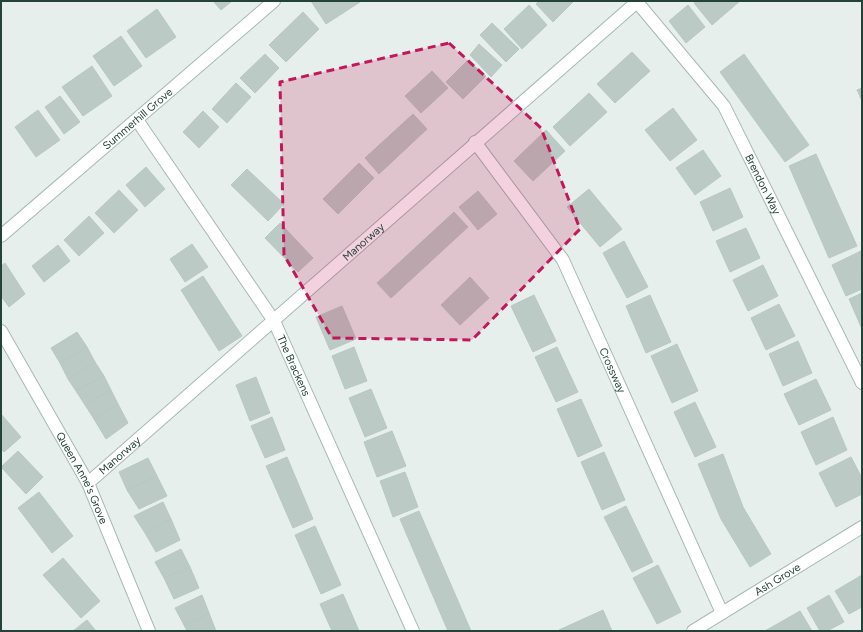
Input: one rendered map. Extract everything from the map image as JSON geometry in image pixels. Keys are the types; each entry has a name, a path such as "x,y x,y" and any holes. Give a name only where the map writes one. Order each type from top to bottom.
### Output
{"street":[{"name":"Summerhill Grove","path":"1,236 274,1"},
{"name":"Manorway","path":"88,483 274,321 475,142 638,2"},
{"name":"Brendon Way","path":"638,2 724,106 862,383"},
{"name":"The Brackens","path":"137,120 274,321 413,631"},
{"name":"Crossway","path":"475,142 563,260 722,613"},
{"name":"Queen Anne's Grove","path":"1,331 88,483 149,631"},
{"name":"Ash Grove","path":"693,631 862,527"}],"highlighted area":[{"path":"449,43 541,128 580,229 472,340 332,338 284,255 280,82"}],"building":[{"path":"213,1 232,1 221,10"},
{"path":"311,1 359,1 360,2 326,24"},
{"path":"539,1 574,1 553,22 536,4"},
{"path":"696,1 740,1 712,25 694,3"},
{"path":"529,5 547,25 522,49 504,29"},
{"path":"688,5 705,27 686,43 669,21"},
{"path":"157,9 176,37 146,58 127,31"},
{"path":"303,12 319,29 286,62 269,45"},
{"path":"492,23 519,49 506,62 480,35"},
{"path":"121,36 142,66 114,86 93,56"},
{"path":"479,44 502,65 491,77 470,55"},
{"path":"632,52 650,71 615,103 597,84"},
{"path":"265,54 279,68 255,93 240,78"},
{"path":"744,54 809,145 785,162 720,72"},
{"path":"468,60 486,76 463,99 446,82"},
{"path":"92,66 112,96 83,116 62,87"},
{"path":"432,71 448,88 421,113 405,96"},
{"path":"236,83 251,97 227,123 212,109"},
{"path":"862,88 862,101 857,90"},
{"path":"589,93 607,112 570,146 553,127"},
{"path":"60,96 80,122 64,134 45,107"},
{"path":"673,108 697,140 670,161 645,130"},
{"path":"38,110 60,140 36,157 15,127"},
{"path":"203,111 219,127 199,148 183,132"},
{"path":"413,114 427,129 379,174 365,158"},
{"path":"546,130 565,151 533,181 514,161"},
{"path":"703,150 721,176 695,195 676,168"},
{"path":"816,154 857,246 829,258 789,166"},
{"path":"359,163 374,178 338,214 323,199"},
{"path":"146,167 165,189 145,207 126,185"},
{"path":"247,169 284,204 268,221 231,185"},
{"path":"730,188 743,217 713,231 700,202"},
{"path":"589,189 622,229 600,247 567,207"},
{"path":"119,190 138,210 114,233 95,213"},
{"path":"478,191 497,214 478,230 459,207"},
{"path":"454,212 468,227 391,298 377,283"},
{"path":"89,216 104,233 79,256 64,240"},
{"path":"280,223 313,258 298,272 265,238"},
{"path":"746,228 760,258 730,272 716,241"},
{"path":"624,241 648,287 627,298 603,253"},
{"path":"192,244 208,267 185,282 170,259"},
{"path":"58,245 70,261 44,282 32,266"},
{"path":"861,251 862,289 846,296 832,265"},
{"path":"5,263 25,294 9,307 1,296 1,266"},
{"path":"763,265 778,296 748,311 733,280"},
{"path":"203,276 242,336 219,351 181,290"},
{"path":"470,277 489,298 460,325 441,305"},
{"path":"862,293 862,329 849,299"},
{"path":"534,295 556,341 533,352 511,306"},
{"path":"650,295 671,342 646,353 626,306"},
{"path":"779,304 795,336 766,350 751,318"},
{"path":"342,306 356,339 330,350 316,317"},
{"path":"77,332 87,347 60,363 51,348"},
{"path":"798,341 812,373 783,386 769,354"},
{"path":"677,344 698,391 672,403 651,356"},
{"path":"87,347 95,362 68,379 60,363"},
{"path":"354,347 367,381 345,389 332,356"},
{"path":"557,347 578,392 556,402 535,357"},
{"path":"95,362 104,376 76,391 68,379"},
{"path":"104,376 111,390 85,405 76,391"},
{"path":"256,377 270,413 250,421 236,385"},
{"path":"816,379 831,410 799,425 784,394"},
{"path":"371,389 387,428 365,437 349,398"},
{"path":"111,390 118,404 94,419 85,405"},
{"path":"581,399 602,446 578,457 557,409"},
{"path":"695,402 716,447 695,457 674,412"},
{"path":"118,404 128,423 106,439 94,419"},
{"path":"1,414 21,437 4,452 1,449"},
{"path":"272,417 285,450 265,458 251,426"},
{"path":"833,417 847,450 816,465 801,432"},
{"path":"392,431 406,466 377,477 364,442"},
{"path":"18,451 43,477 26,494 1,467"},
{"path":"604,452 625,500 602,510 581,462"},
{"path":"723,454 743,507 771,554 750,567 721,519 698,464"},
{"path":"287,457 313,519 293,528 266,466"},
{"path":"851,457 862,478 862,494 836,507 819,473"},
{"path":"148,458 157,476 127,490 119,472"},
{"path":"405,472 418,507 393,517 380,481"},
{"path":"157,476 167,496 139,509 127,490"},
{"path":"39,492 73,536 52,553 18,508"},
{"path":"163,502 171,519 145,533 134,516"},
{"path":"626,506 653,562 632,572 604,517"},
{"path":"419,511 471,631 448,631 400,519"},
{"path":"171,519 180,540 156,552 145,533"},
{"path":"315,526 341,585 321,594 295,535"},
{"path":"181,549 190,567 164,578 155,562"},
{"path":"63,558 100,601 81,618 43,575"},
{"path":"658,565 681,612 657,624 633,578"},
{"path":"190,567 199,588 174,599 164,578"},
{"path":"862,575 862,607 849,614 835,591"},
{"path":"343,594 359,631 332,631 320,604"},
{"path":"202,595 209,613 184,625 175,608"},
{"path":"829,595 844,622 827,631 820,631 807,608"},
{"path":"603,610 612,631 559,630"},
{"path":"800,611 812,631 765,631"},
{"path":"209,613 216,631 187,631 184,625"},
{"path":"87,620 96,631 73,631"}]}
